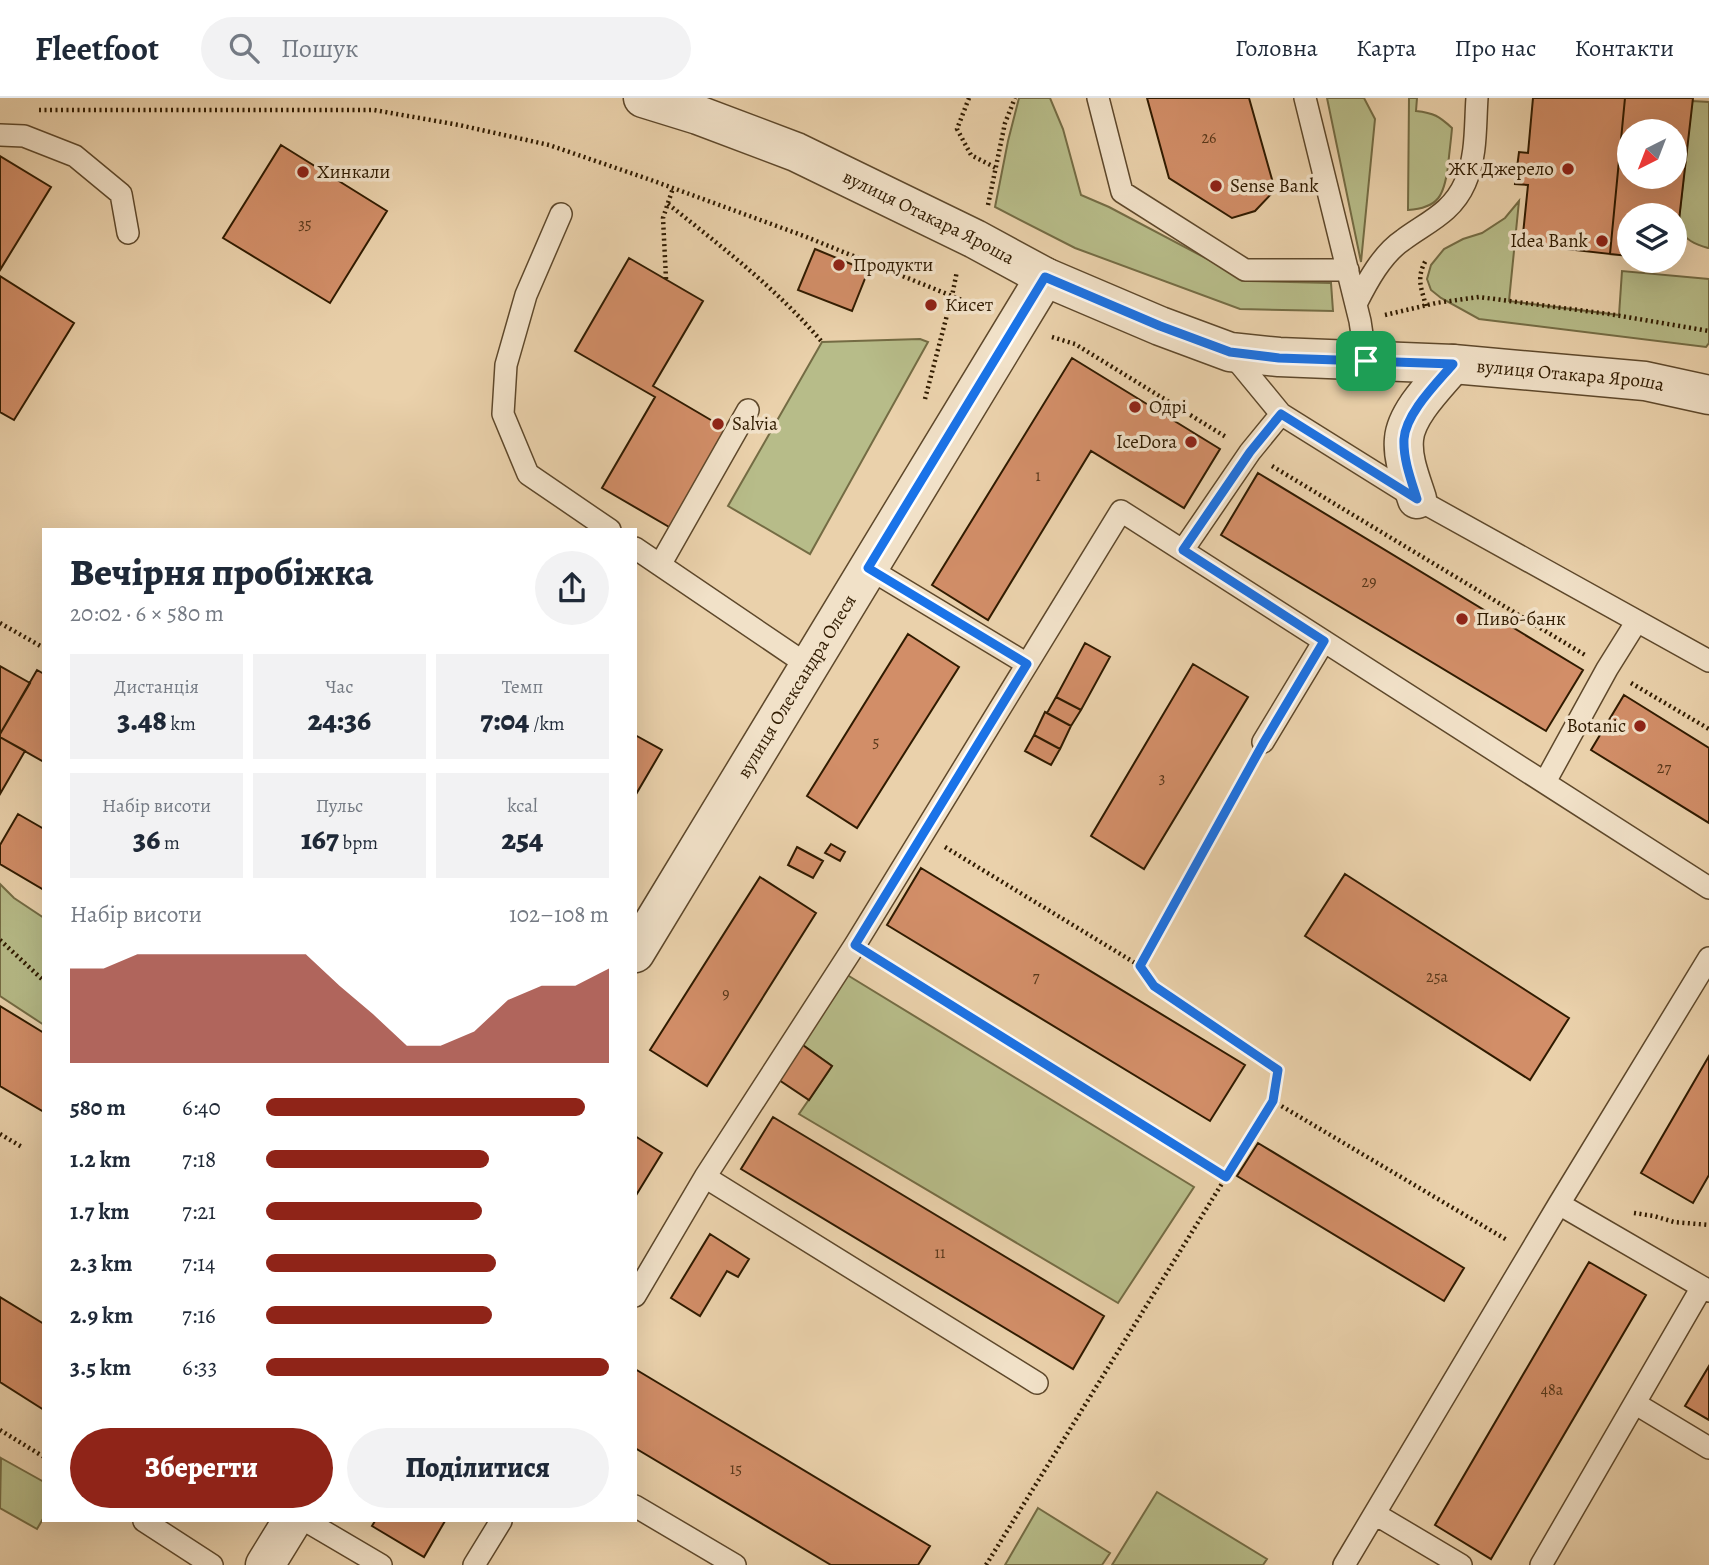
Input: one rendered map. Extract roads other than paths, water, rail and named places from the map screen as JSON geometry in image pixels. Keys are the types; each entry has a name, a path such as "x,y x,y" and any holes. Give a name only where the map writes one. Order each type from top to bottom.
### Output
{"street":[{"name":"вулиця Отакара Яроша","path":"643,98 698,115 796,152 975,239 1045,277 1160,326 1230,352 1279,358 1453,364 1645,381 1709,395"},
{"name":"вулиця Олександра Олеся","path":"637,950 1045,277"},
{"path":"1417,499 1407,469 1404,438 1411,417 1453,364"},
{"path":"265,1565 291,1522"}],"lane":[{"path":"1098,98 1122,192 1245,270 1348,270"},
{"path":"1305,98 1356,304 1366,361"},
{"path":"1356,304 1370,276 1401,241 1442,215 1465,184 1474,158 1477,98"},
{"path":"0,135 23,136 75,156 121,194 128,233"},
{"path":"561,214 526,295 506,365 503,414 528,474 607,528"},
{"path":"1230,352 1281,414 1417,499 1709,661"},
{"path":"660,565 748,410"},
{"path":"1183,550 1250,452 1281,414"},
{"path":"637,1293 705,1177 855,945 1121,511 1709,888"},
{"path":"637,549 809,666"},
{"path":"868,568 1027,664"},
{"path":"1545,782 1607,669 1637,621"},
{"path":"1264,742 1324,641"},
{"path":"1344,1565 1709,958"},
{"path":"705,1177 1037,1383"},
{"path":"1541,1565 1706,1289 1559,1204"},
{"path":"1636,1404 1709,1448"},
{"path":"637,1507 735,1565"},
{"path":"1375,1514 1461,1565"},
{"path":"146,1522 212,1565"},
{"path":"308,1522 381,1565"},
{"path":"474,1565 500,1522"}],"place":[{"name":"ЖК Джерело","path":"1568,169"},
{"name":"Хинкали","path":"303,172"},
{"name":"Sense Bank","path":"1216,186"},
{"name":"Idea Bank","path":"1602,241"},
{"name":"Продукти","path":"839,265"},
{"name":"Кисет","path":"931,305"},
{"name":"Одрі","path":"1135,407"},
{"name":"Salvia","path":"718,424"},
{"name":"IceDora","path":"1191,442"},
{"name":"Пиво-банк","path":"1462,619"},
{"name":"Botanic","path":"1640,726"}]}
